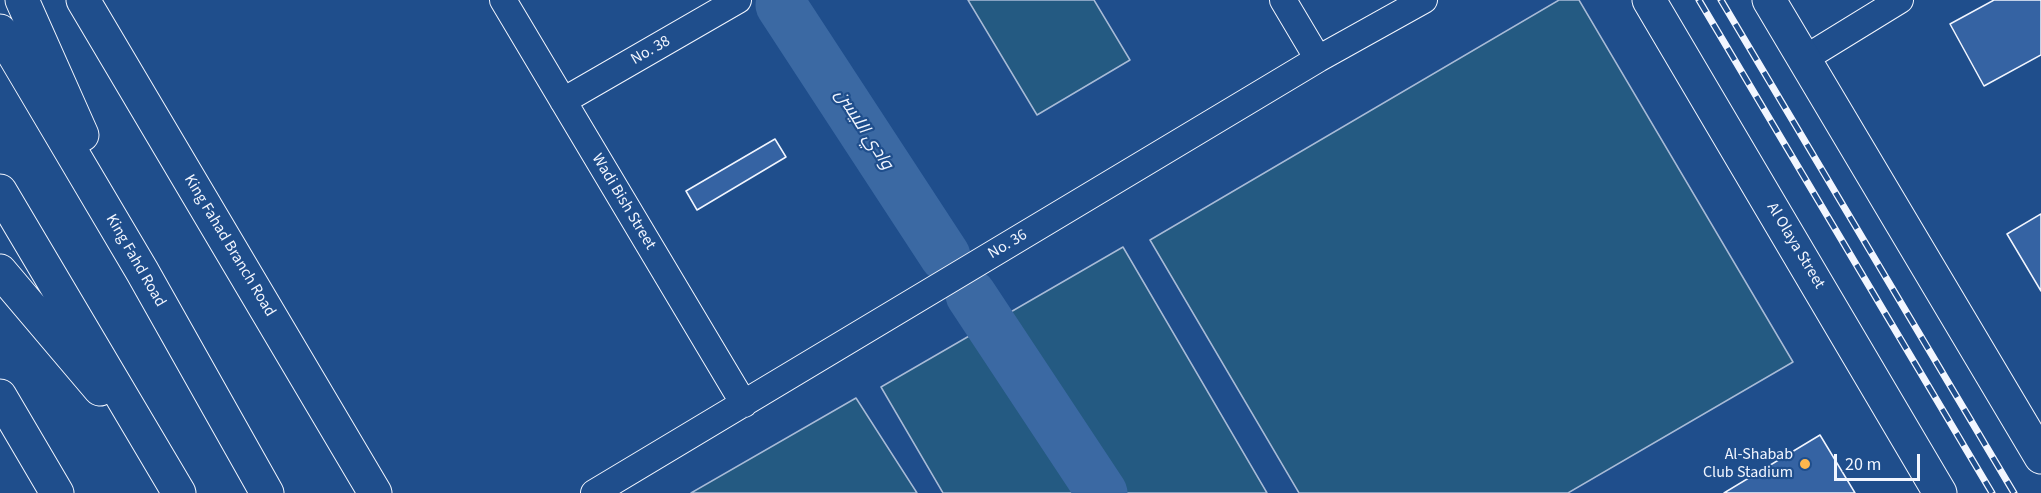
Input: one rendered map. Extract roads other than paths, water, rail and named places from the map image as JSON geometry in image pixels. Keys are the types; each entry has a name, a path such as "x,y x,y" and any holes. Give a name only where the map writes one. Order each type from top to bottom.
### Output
{"main road":[{"path":"22,0 142,271"},
{"name":"King Fahad Branch Road","path":"83,0 375,493"},
{"name":"Al Olaya Street","path":"1649,0 1940,493"},
{"path":"1769,0 2041,457"},
{"name":"King Fahd Road","path":"0,32 142,271 267,493"},
{"path":"0,191 179,493"},
{"path":"0,271 159,458"},
{"path":"0,396 57,493"}],"street":[{"name":"Wadi Bish Street","path":"503,0 744,404"},
{"name":"No. 38","path":"563,101 738,0"},
{"path":"1283,0 1318,59"},
{"name":"No. 36","path":"594,493 1318,59 1424,0"},
{"path":"1804,59 1900,0"}],"waterway":[{"name":"وادي الليسن","path":"781,5 945,256"},
{"name":"وادي الليسن","path":"971,295 1102,493"}],"railway":[{"path":"1699,0 1992,493"},
{"path":"1721,0 2014,493"}],"place":[{"name":"Al-Shabab Club Stadium","path":"1805,464"}]}
